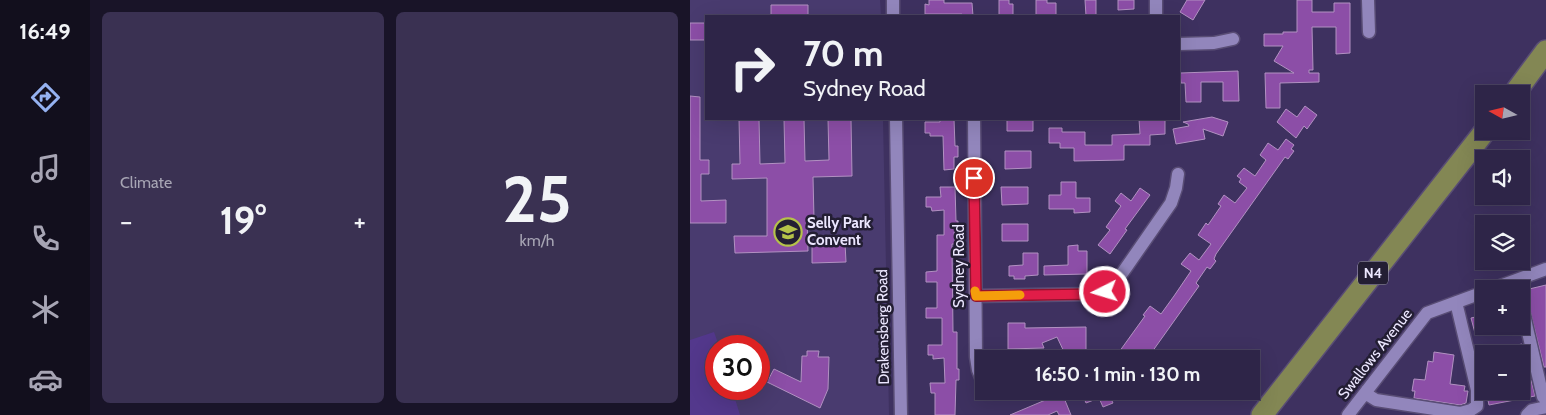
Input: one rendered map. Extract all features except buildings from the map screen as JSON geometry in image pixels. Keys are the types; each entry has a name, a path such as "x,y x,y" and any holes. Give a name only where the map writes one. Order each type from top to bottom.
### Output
{"highway":[{"path":"1521,85 1546,52"},
{"name":"N4","path":"1262,415 1478,140"}],"street":[{"path":"892,0 893,15"},
{"path":"1156,0 1156,15"},
{"path":"1368,0 1369,32"},
{"path":"1180,44 1214,43 1233,39"},
{"name":"Drakensberg Road","path":"896,120 901,415"},
{"name":"Sydney Road","path":"974,120 976,350"},
{"path":"976,296 1095,294 1105,292 1114,286 1170,203 1176,188 1178,174"},
{"path":"1525,280 1546,269"},
{"name":"Swallows Avenue","path":"1348,415 1428,313 1475,295"},
{"path":"1367,390 1368,395 1376,400 1451,412 1466,412 1477,406 1477,390 1456,302"},
{"path":"1527,415 1545,402 1529,335"}],"shaded area":[{"name":"Selly Park Convent","path":"690,0 880,0 881,15 705,15 705,120 883,120 889,415 690,415"},
{"path":"705,335 705,400 735,400 740,415 690,415 690,340"}],"slow traffic":[{"path":"975,291 976,296 1020,295"}],"place":[{"name":"Selly Park Convent","path":"788,232"}],"route":[{"path":"974,178 976,296 1095,294 1105,292"}]}
